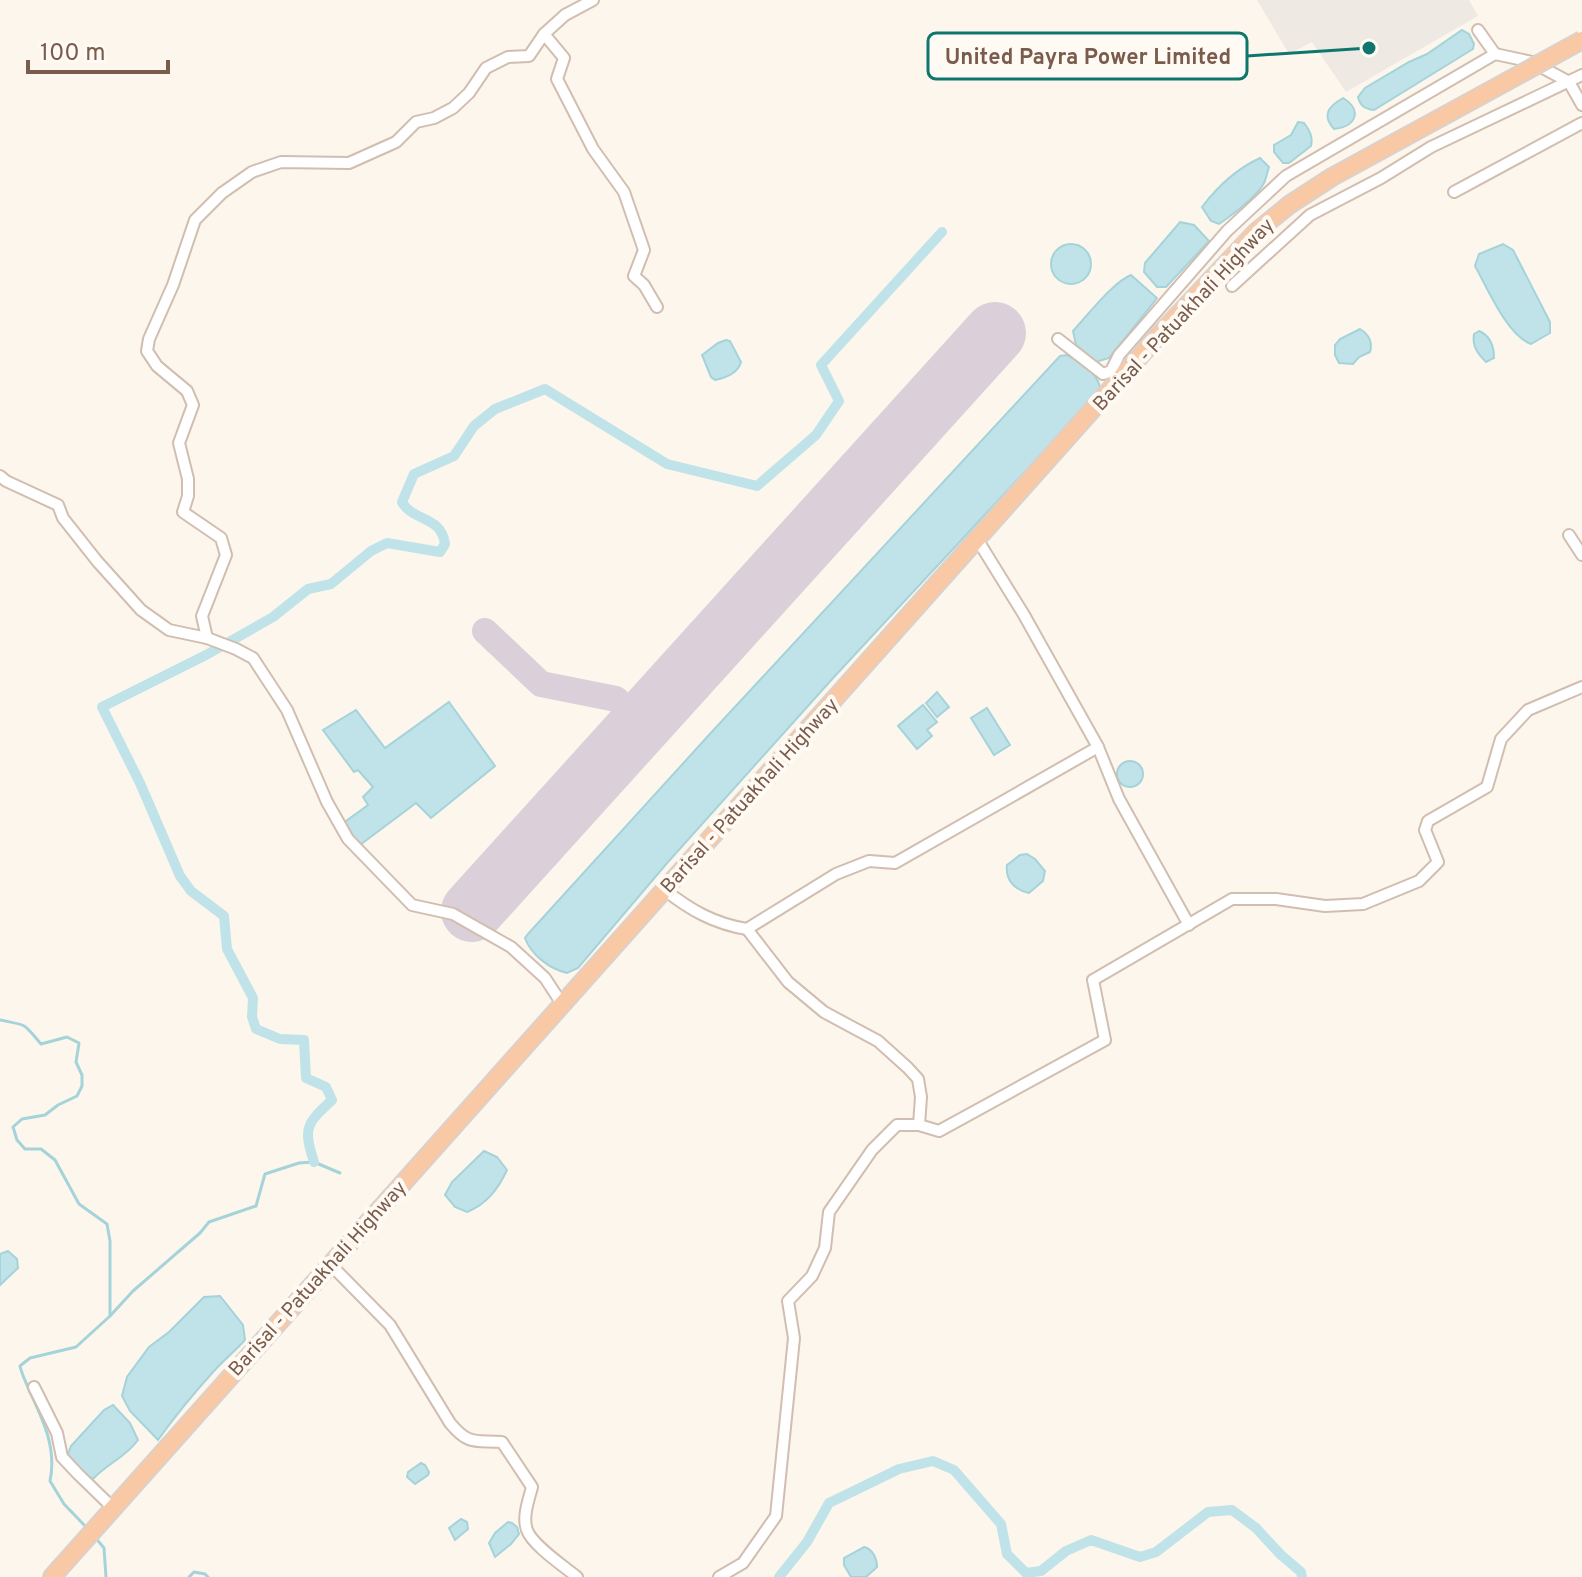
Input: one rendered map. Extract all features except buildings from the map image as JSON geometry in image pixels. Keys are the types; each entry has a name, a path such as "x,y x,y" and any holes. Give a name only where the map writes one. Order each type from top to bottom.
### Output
{"highway":[{"name":"Barisal - Patuakhali Highway","path":"52,1577 977,539 1210,279 1261,227 1332,177 1582,40"}],"street":[{"path":"207,638 202,616 226,555 221,538 183,512 188,496 188,479 179,443 193,405 187,391 157,366 147,351 195,220 222,193 252,172 281,162 349,163 396,142 416,122 434,118 453,108 469,93 486,68 508,57 529,56 544,34 565,15 593,0"},
{"path":"1478,30 1495,54"},
{"path":"544,34 564,58 557,79 593,149 624,192 644,250 634,276 644,285 657,307"},
{"path":"1058,339 1103,374 1111,371 1119,355 1227,231 1286,176 1495,54 1532,62 1569,82 1582,105"},
{"path":"1232,286 1310,215 1381,178 1431,147 1582,75"},
{"path":"1454,192 1582,123"},
{"path":"0,476 58,505 63,518 141,610 169,630 207,638 253,658 287,710 327,802 348,839 412,905 453,914 511,947 545,978 562,1004"},
{"path":"1569,535 1582,555"},
{"path":"977,539 1024,615 1098,747 1119,799 1189,925"},
{"path":"719,1577 743,1563 776,1516 794,1338 788,1301 812,1276 825,1248 829,1212 872,1150 897,1125 919,1125 939,1131 1105,1040 1093,980 1232,899 1276,899 1325,906 1363,904 1419,881 1438,862 1425,830 1428,821 1487,787 1501,739 1528,710 1582,687"},
{"path":"747,929 836,874 869,861 895,863 1098,747"},
{"path":"665,890 705,916 725,925 747,929 788,982 824,1012 878,1041 908,1068 918,1079 921,1097 919,1125"},
{"path":"330,1264 390,1325 460,1435 471,1441 502,1442 532,1487 526,1511 527,1531 545,1553 577,1577"},
{"path":"34,1387 57,1433 62,1457 108,1514"}],"shaded area":[{"path":"1257,0 1469,0 1478,16 1346,92 1312,42 1289,54"}],"water":[{"path":"1462,30 1469,34 1473,49 1374,110 1362,105 1358,97 1365,88 1427,54"},
{"path":"1343,98 1353,108 1354,117 1348,125 1334,129 1328,119 1328,111"},
{"path":"1298,122 1304,123 1309,131 1311,146 1289,163 1283,163 1274,152 1274,145 1291,135"},
{"path":"1260,158 1269,167 1263,185 1249,201 1219,224 1211,221 1202,207 1228,179"},
{"path":"1180,222 1194,225 1209,241 1166,287 1157,287 1144,272 1145,263"},
{"path":"1071,244 1085,250 1091,264 1085,278 1071,284 1057,278 1051,264 1057,250"},
{"path":"1503,244 1513,250 1550,322 1550,333 1531,344 1522,339 1506,321 1475,266 1479,254"},
{"path":"1131,275 1157,298 1109,358 1096,362 1076,345 1073,331 1108,292"},
{"path":"1360,329 1369,339 1370,352 1353,364 1339,363 1335,345"},
{"path":"1479,331 1489,339 1493,349 1494,358 1486,362 1475,346 1474,334"},
{"path":"726,340 730,341 741,362 734,372 715,380 702,355"},
{"path":"1067,355 1095,376 1100,387 1097,394 834,677 668,862 578,968 567,973 542,960 528,944 525,938 528,934 1060,356"},
{"path":"937,692 949,707 937,717 926,703"},
{"path":"449,702 495,766 431,818 416,803 360,845 342,824 368,805 363,797 373,787 358,770 354,772 323,730 356,710 385,748"},
{"path":"923,705 937,722 927,730 932,736 917,749 898,726"},
{"path":"987,708 1010,745 994,755 971,718"},
{"path":"1130,761 1139,765 1143,774 1139,783 1130,787 1121,783 1117,774 1121,765"},
{"path":"1027,854 1045,871 1043,881 1029,893 1012,884 1007,870 1007,865 1020,855"},
{"path":"484,1151 497,1157 507,1170 491,1195 467,1212 455,1207 445,1195 452,1182"},
{"path":"8,1251 17,1259 18,1268 0,1285 0,1254"},
{"path":"220,1296 243,1325 245,1340 199,1388 158,1440 130,1411 122,1396 127,1377 149,1347 204,1297"},
{"path":"113,1405 130,1423 138,1440 93,1479 82,1472 68,1454 71,1446 104,1410"},
{"path":"421,1463 429,1472 415,1484 407,1477 408,1472"},
{"path":"461,1519 467,1522 468,1529 455,1540 449,1528"},
{"path":"508,1522 517,1527 519,1534 495,1557 489,1543"},
{"path":"864,1547 874,1555 877,1567 866,1577 851,1577 844,1565 844,1558"}],"waterway":[{"path":"314,1162 309,1127 332,1100 326,1087 306,1078 304,1040 280,1039 256,1029 252,1017 253,998 227,949 224,916 191,891 180,876 140,783 102,707 206,655 273,617 308,589 331,584 371,551 387,543 440,552 445,544 438,528 413,513 402,502 414,474 454,456 474,426 495,409 545,389 667,464 757,486 816,435 839,401 821,365 942,232"},
{"path":"0,1020 24,1026 41,1044 67,1037 79,1043 76,1062 82,1075 82,1086 77,1096 45,1115 22,1119 13,1127 17,1140 25,1149 41,1149 55,1160 79,1204 107,1224 110,1241 110,1316"},
{"path":"87,1528 64,1504 50,1481 52,1457 47,1434 20,1366 30,1358 76,1347 209,1222 256,1206 265,1174 299,1163 314,1162 340,1173"},
{"path":"779,1577 807,1542 829,1503 899,1469 933,1461 954,1470 1001,1524 1007,1554 1026,1573 1041,1571 1066,1551 1091,1540 1140,1557 1156,1552 1208,1512 1232,1510 1256,1528 1301,1572 1302,1577"},
{"path":"94,1536 104,1548 106,1577"},
{"path":"189,1577 194,1572 208,1577"}],"taxiway":[{"path":"485,631 541,684 616,699 642,723"}],"runway":[{"path":"472,911 995,333"}],"place":[{"name":"United Payra Power Limited","path":"1369,48"}]}
